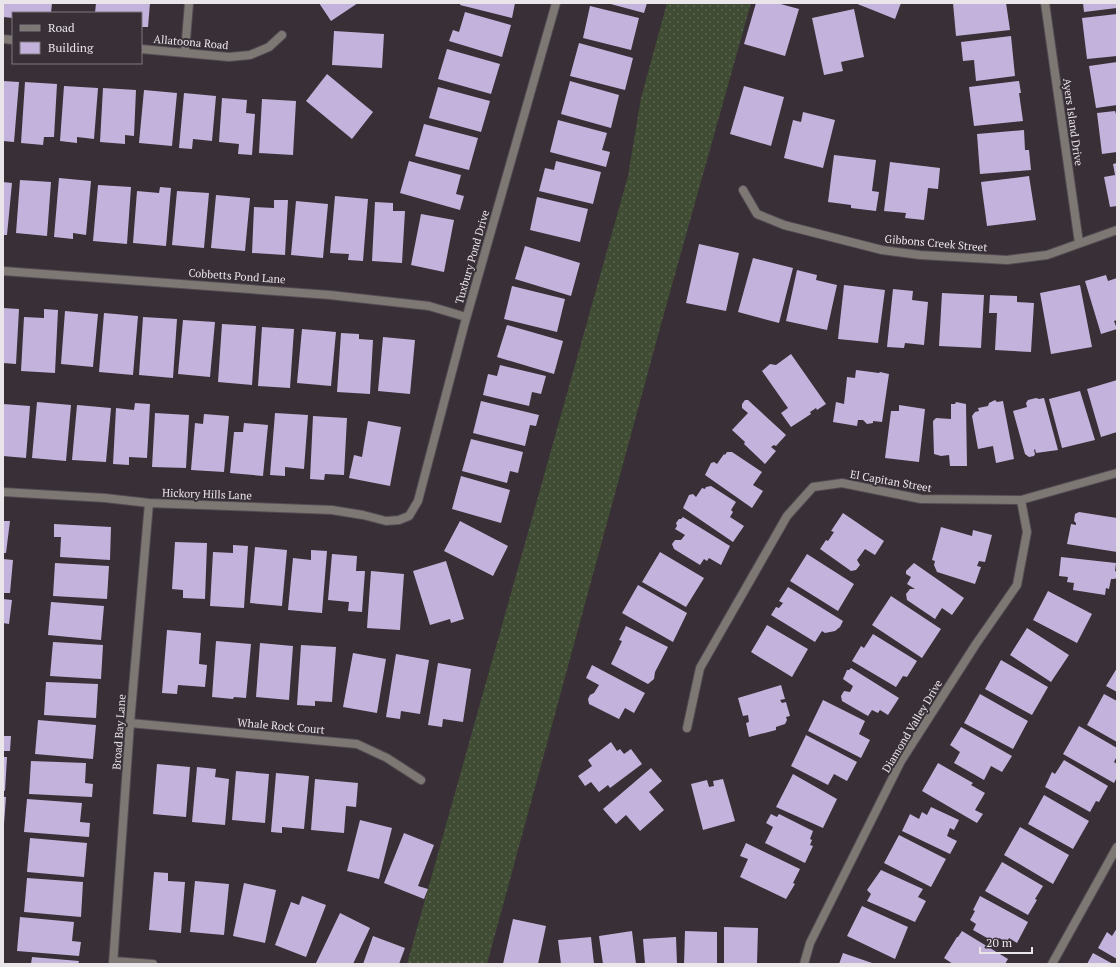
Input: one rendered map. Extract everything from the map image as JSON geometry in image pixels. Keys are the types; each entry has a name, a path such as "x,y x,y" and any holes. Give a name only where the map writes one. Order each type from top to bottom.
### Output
{"street":[{"path":"185,52 189,3"},
{"name":"Tuxbury Pond Drive","path":"409,516 418,501 466,317 556,3"},
{"name":"Ayers Island Drive","path":"1045,3 1079,243"},
{"name":"Allatoona Road","path":"142,49 229,57 250,55 269,47 282,35"},
{"name":"Gibbons Creek Street","path":"743,190 757,214 784,225 882,250 920,255 1007,260 1047,255 1117,230"},
{"name":"Cobbetts Pond Lane","path":"3,271 330,295 429,306 466,317"},
{"name":"El Capitan Street","path":"686,728 700,668 787,516 813,487 842,483 922,499 1020,500 1117,473"},
{"name":"Hickory Hills Lane","path":"3,492 105,498 149,503 332,510 363,514 386,521 399,520 409,516"},
{"name":"Diamond Valley Drive","path":"804,964 810,943 901,761 976,644 1017,585 1027,532 1020,500"},
{"name":"Broad Bay Lane","path":"113,963 130,723 149,503"},
{"name":"Whale Rock Court","path":"130,723 357,744 387,758 421,780"},
{"path":"1052,964 1117,847"},
{"path":"113,963 153,964"}],"green space":[{"path":"667,3 751,3 663,317 487,964 407,964 628,176 641,98"}],"building":[{"path":"3,3 52,3 51,12 12,12 12,18 3,17"},
{"path":"96,3 150,3 148,27 142,27 142,12 95,12"},
{"path":"319,3 358,3 331,21"},
{"path":"461,3 515,3 512,18 460,5"},
{"path":"607,3 647,3 644,13"},
{"path":"756,3 777,3 799,9 785,56 744,44"},
{"path":"855,3 901,3 895,19"},
{"path":"953,3 1006,3 1010,30 956,36"},
{"path":"1083,3 1117,3 1117,8 1084,12"},
{"path":"590,6 639,18 631,50 583,38"},
{"path":"854,9 864,57 841,62 843,71 824,75 812,18"},
{"path":"465,12 511,25 502,57 449,41 453,30 459,32"},
{"path":"1117,14 1117,56 1087,59 1082,18"},
{"path":"334,31 384,34 382,68 332,65"},
{"path":"1011,36 1015,76 976,81 974,60 963,61 961,42"},
{"path":"579,43 633,58 625,90 570,76"},
{"path":"447,49 500,64 491,94 438,79"},
{"path":"1117,62 1117,105 1096,108 1089,66"},
{"path":"327,74 373,112 352,139 306,101"},
{"path":"3,81 19,82 14,142 3,141"},
{"path":"570,81 619,95 611,128 561,114"},
{"path":"1019,81 1023,121 974,126 969,87"},
{"path":"25,82 57,84 54,137 44,137 43,145 21,143"},
{"path":"64,86 98,88 94,139 77,137 77,143 60,141"},
{"path":"744,86 784,97 771,146 730,134"},
{"path":"438,87 490,101 481,132 429,118"},
{"path":"103,88 136,90 134,136 125,135 125,144 100,142"},
{"path":"144,90 177,93 172,146 139,143"},
{"path":"184,93 216,96 212,141 193,139 192,149 179,148"},
{"path":"222,98 247,100 246,113 255,114 252,155 238,154 239,144 219,142"},
{"path":"262,99 296,101 293,155 259,153"},
{"path":"1115,111 1117,117 1117,152 1102,154 1097,113"},
{"path":"803,112 835,120 823,168 784,158 793,120 801,122"},
{"path":"558,120 607,133 602,150 610,152 606,167 550,152"},
{"path":"424,124 478,138 469,170 415,156"},
{"path":"1024,130 1025,150 1029,150 1031,170 980,174 977,134"},
{"path":"834,155 876,160 872,191 879,192 876,211 851,208 851,205 828,202"},
{"path":"409,161 461,175 456,194 464,196 460,210 400,193"},
{"path":"556,161 601,172 593,204 539,191 545,168 554,170"},
{"path":"890,162 940,168 938,189 928,188 924,220 905,218 906,213 884,211"},
{"path":"1117,163 1117,206 1110,207 1104,177 1115,175 1113,164"},
{"path":"1029,176 1036,220 987,226 981,182"},
{"path":"59,178 91,181 86,235 73,233 73,239 54,237"},
{"path":"20,180 51,182 47,236 16,233"},
{"path":"3,182 12,183 7,235 3,235"},
{"path":"98,185 131,187 127,244 93,241"},
{"path":"160,187 171,188 166,246 133,243 137,191 159,193"},
{"path":"177,191 209,193 204,248 172,245"},
{"path":"216,195 250,198 245,251 211,248"},
{"path":"335,196 368,199 363,261 348,260 349,254 330,253"},
{"path":"537,197 588,209 580,242 530,230"},
{"path":"274,200 288,200 285,255 252,253 254,207 274,208"},
{"path":"296,201 328,204 323,258 291,255"},
{"path":"375,202 393,203 393,211 405,211 402,263 372,261"},
{"path":"421,214 454,220 444,272 411,265"},
{"path":"699,244 739,253 726,311 686,303"},
{"path":"525,246 580,263 571,296 515,279"},
{"path":"753,258 793,268 779,323 738,312"},
{"path":"797,270 817,275 816,280 837,285 827,330 786,321"},
{"path":"1106,275 1108,281 1117,278 1117,320 1114,321 1117,329 1101,334 1085,281"},
{"path":"844,285 885,290 878,343 838,339"},
{"path":"1080,285 1092,347 1051,354 1040,293"},
{"path":"512,286 565,299 557,332 504,319"},
{"path":"893,289 913,291 912,300 928,302 924,345 905,343 904,348 887,347"},
{"path":"942,293 984,295 981,348 939,346"},
{"path":"990,295 1017,296 1017,302 1034,303 1031,352 995,350 997,313 989,313"},
{"path":"3,308 19,309 16,364 3,363"},
{"path":"44,309 58,310 55,373 21,371 24,317 44,318"},
{"path":"65,311 98,314 93,367 61,364"},
{"path":"104,313 138,316 133,375 99,372"},
{"path":"143,317 177,319 173,378 139,375"},
{"path":"183,320 215,322 210,377 178,374"},
{"path":"222,324 256,326 252,385 218,382"},
{"path":"507,325 563,341 554,374 497,357"},
{"path":"262,327 294,329 290,388 258,386"},
{"path":"302,329 336,332 331,386 297,383"},
{"path":"341,333 359,334 359,339 373,340 370,394 337,392"},
{"path":"383,337 415,340 410,394 378,391"},
{"path":"791,354 826,404 817,410 816,408 810,412 811,414 791,427 781,413 788,408 762,371 770,364 776,365"},
{"path":"500,365 546,376 541,394 532,392 529,406 483,395 488,374 497,376"},
{"path":"856,370 889,374 882,422 873,421 873,423 867,424 863,420 858,420 857,426 833,422 836,402 844,404 847,377 855,378"},
{"path":"1117,380 1117,432 1101,437 1087,389"},
{"path":"1080,391 1095,440 1062,448 1049,399"},
{"path":"1044,398 1058,450 1036,453 1035,449 1034,456 1029,457 1025,454 1013,411 1027,407 1026,403 1028,400"},
{"path":"745,400 748,400 786,435 776,446 774,445 771,447 776,451 765,464 732,430 748,413 742,408 742,404"},
{"path":"995,400 997,402 1003,401 1014,459 996,463 993,446 978,449 972,416 975,412 979,411 978,408 988,406 989,403"},
{"path":"481,401 539,415 536,426 530,425 525,446 473,433"},
{"path":"37,402 71,405 66,461 32,458"},
{"path":"956,402 966,404 967,466 950,466 949,455 941,456 934,454 933,421 936,418 951,419 951,404 955,404"},
{"path":"135,403 150,404 147,458 129,457 129,465 113,464 116,408 134,410"},
{"path":"3,404 30,406 26,458 3,456"},
{"path":"77,405 111,408 106,462 72,460"},
{"path":"899,405 925,409 919,462 885,458 891,411 899,411"},
{"path":"155,413 189,415 186,468 152,467"},
{"path":"275,413 308,415 304,469 285,467 285,476 270,475"},
{"path":"204,414 229,416 224,472 191,470 195,423 203,424"},
{"path":"313,416 347,418 344,475 325,474 324,480 310,479"},
{"path":"368,421 401,427 390,486 349,478 354,455 362,457"},
{"path":"244,423 268,425 263,476 230,473 234,432 243,432"},
{"path":"471,439 523,452 518,473 510,471 507,483 462,471"},
{"path":"727,452 732,452 762,472 753,485 763,491 752,508 705,475 711,463 714,462 717,464"},
{"path":"461,476 510,490 501,523 452,509"},
{"path":"711,486 736,502 731,510 733,512 730,517 744,526 733,542 683,508 689,495 693,494 696,497 702,488 705,489 706,487"},
{"path":"1079,512 1117,518 1117,552 1067,544 1071,524 1076,525 1074,521 1075,514"},
{"path":"843,513 884,541 875,555 865,549 857,560 860,565 856,570 851,571 820,549 834,532 831,531"},
{"path":"683,517 730,546 721,565 709,558 707,561 704,559 700,565 674,549 672,544 675,540 681,540 685,535 675,529 677,526 676,523"},
{"path":"3,521 10,521 6,553 3,553"},
{"path":"460,521 508,546 493,576 444,551"},
{"path":"54,524 111,527 110,560 60,557 61,537 54,537"},
{"path":"941,527 972,536 973,530 992,535 985,562 979,561 977,566 981,567 975,584 937,572 934,565 935,561 932,560"},
{"path":"175,542 207,543 205,599 183,598 183,590 172,589"},
{"path":"233,545 248,546 244,608 210,606 213,552 233,553"},
{"path":"255,547 287,550 282,606 250,603"},
{"path":"311,550 327,551 322,613 288,610 293,558 311,560"},
{"path":"660,552 704,578 686,607 642,582"},
{"path":"332,554 357,556 356,571 365,571 362,612 348,611 349,602 328,600"},
{"path":"807,554 854,584 838,611 790,581"},
{"path":"1061,557 1116,563 1115,571 1117,572 1117,578 1111,579 1109,589 1106,588 1105,595 1073,590 1074,583 1067,582 1068,577 1059,576"},
{"path":"3,559 13,560 10,593 3,593"},
{"path":"446,561 464,619 451,623 450,619 430,625 413,571"},
{"path":"55,563 109,566 107,599 53,596"},
{"path":"914,563 964,598 952,615 942,608 935,619 907,600 906,594 910,589 915,589 907,584 911,577 906,574 906,571"},
{"path":"371,571 404,574 400,630 367,628"},
{"path":"638,585 687,613 673,642 622,613"},
{"path":"788,587 843,621 840,627 835,631 825,633 822,631 815,642 771,615 776,607 779,608 783,603 779,601"},
{"path":"1048,591 1092,614 1077,643 1033,620"},
{"path":"891,596 941,629 922,658 872,625"},
{"path":"3,599 12,600 9,624 3,623"},
{"path":"51,602 104,606 101,640 48,635"},
{"path":"767,625 808,649 792,677 751,652"},
{"path":"626,626 668,647 655,672 654,679 648,684 611,664 622,641 619,640"},
{"path":"1027,628 1069,655 1051,682 1010,655"},
{"path":"167,630 201,633 199,664 207,665 205,687 178,685 177,694 162,693"},
{"path":"873,634 917,661 907,677 903,676 896,687 852,661 861,646 864,648"},
{"path":"216,641 251,644 246,698 234,697 233,699 212,697"},
{"path":"53,642 103,645 101,679 50,676"},
{"path":"260,643 293,646 289,700 256,697"},
{"path":"301,645 336,647 332,702 315,701 315,706 297,705"},
{"path":"353,653 386,659 377,713 343,707"},
{"path":"396,654 429,660 420,714 401,711 400,719 386,717"},
{"path":"1001,660 1048,687 1032,715 985,689"},
{"path":"438,663 471,669 463,722 443,719 442,727 428,725"},
{"path":"592,665 645,693 634,713 625,708 619,719 589,704 588,699 590,695 594,693 599,685 586,678"},
{"path":"851,668 899,698 888,715 880,710 878,713 872,710 868,716 842,701 841,696 844,691 850,692 853,686 843,679 847,670"},
{"path":"1117,668 1117,692 1106,686"},
{"path":"46,682 98,684 96,718 44,715"},
{"path":"781,685 785,699 780,700 782,703 786,702 790,716 786,717 787,720 785,724 776,727 776,730 749,737 746,723 749,722 748,715 743,716 738,698"},
{"path":"980,694 1028,721 1013,749 964,723"},
{"path":"1104,694 1117,701 1117,742 1087,725"},
{"path":"823,700 865,721 859,734 870,740 861,758 808,731"},
{"path":"38,720 96,725 93,759 35,754"},
{"path":"1079,726 1117,748 1117,756 1114,762 1117,764 1117,777 1114,783 1063,754"},
{"path":"961,727 1012,756 1002,772 991,766 984,780 954,763 960,752 950,745"},
{"path":"806,735 857,762 847,781 834,774 828,785 791,766"},
{"path":"3,736 11,736 10,751 3,751"},
{"path":"611,742 617,751 620,749 624,754 631,749 642,764 610,788 608,785 599,792 591,782 585,786 578,776 592,766 588,760"},
{"path":"3,757 7,757 5,791 3,790"},
{"path":"1064,760 1108,786 1099,802 1096,801 1090,812 1045,787 1052,772 1055,774"},
{"path":"31,761 86,763 85,783 93,784 92,797 29,794"},
{"path":"938,763 973,783 971,785 985,793 975,810 983,814 977,823 922,791"},
{"path":"157,764 190,767 186,817 153,814"},
{"path":"197,767 216,769 215,777 229,779 225,825 192,822"},
{"path":"651,768 662,781 649,792 664,810 640,831 626,815 616,824 603,809"},
{"path":"236,771 269,774 265,823 232,820"},
{"path":"276,773 309,776 304,829 282,827 282,833 271,832"},
{"path":"793,774 837,799 823,828 776,807"},
{"path":"315,779 358,783 356,807 346,806 344,833 311,830"},
{"path":"723,779 735,821 703,830 691,784 707,780 709,787 714,786 713,781"},
{"path":"1044,795 1089,821 1073,849 1028,824"},
{"path":"3,797 6,797 4,824 3,824"},
{"path":"27,799 82,803 80,822 90,823 89,837 24,832"},
{"path":"931,807 959,820 954,830 950,828 947,836 957,841 950,854 902,831 910,814 919,819 922,812 927,815"},
{"path":"771,814 777,817 779,814 813,831 810,839 812,840 810,845 813,846 805,863 765,843 773,827 766,823"},
{"path":"360,820 392,828 379,879 347,871"},
{"path":"1020,827 1069,855 1053,884 1004,855"},
{"path":"404,833 434,845 418,886 428,889 424,899 384,883"},
{"path":"899,835 946,859 931,887 884,863"},
{"path":"30,838 87,843 84,877 27,872"},
{"path":"746,843 800,869 793,883 795,884 786,899 740,877 748,859 740,856"},
{"path":"1002,862 1043,886 1028,915 985,891"},
{"path":"881,870 923,889 918,897 926,901 915,922 867,901 871,894 867,890"},
{"path":"154,872 168,873 168,881 185,882 181,933 149,930"},
{"path":"27,878 83,882 81,917 24,912"},
{"path":"195,881 229,884 224,935 190,932"},
{"path":"244,883 276,890 265,943 233,936"},
{"path":"302,896 326,905 306,957 275,945 291,902 299,905"},
{"path":"980,896 1028,922 1017,943 1009,938 1007,942 999,938 996,943 973,930 976,924 970,920"},
{"path":"862,906 908,927 895,959 847,936"},
{"path":"340,913 370,928 353,964 316,963"},
{"path":"20,917 74,922 72,941 81,942 79,956 17,951"},
{"path":"513,919 546,926 538,964 503,964"},
{"path":"724,927 758,928 757,964 724,964"},
{"path":"1117,928 1117,959 1098,948 1107,932 1112,936"},
{"path":"632,931 636,964 603,964 599,936"},
{"path":"685,931 717,932 717,964 684,964"},
{"path":"962,931 1008,959 1005,964 953,964 944,958"},
{"path":"373,936 405,948 399,964 363,964"},
{"path":"591,937 594,964 561,964 558,940"},
{"path":"676,937 677,964 645,964 643,939"},
{"path":"843,953 875,964 839,964"},
{"path":"1093,953 1113,964 1087,964"},
{"path":"32,957 79,961 78,964 31,964"}]}
